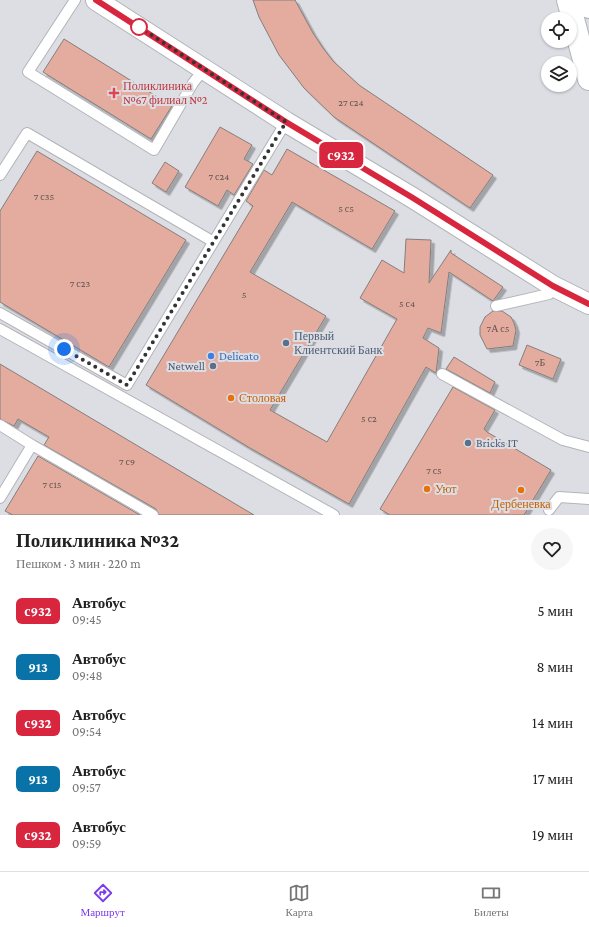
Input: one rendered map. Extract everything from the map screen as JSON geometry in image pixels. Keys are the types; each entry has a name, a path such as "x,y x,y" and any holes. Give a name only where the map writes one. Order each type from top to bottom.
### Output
{"main road":[{"path":"568,0 589,79"},
{"path":"587,0 589,7"}],"street":[{"path":"96,0 286,122 329,157 553,286 589,304"}],"lane":[{"path":"75,0 28,72 154,150 193,83 204,68"},
{"path":"0,313 127,385 212,241 286,122"},
{"path":"0,174 27,132 212,241"},
{"path":"496,306 549,294 553,286"},
{"path":"0,329 334,515"},
{"path":"442,374 563,440 589,447"},
{"path":"0,425 153,515"},
{"path":"0,498 32,445"},
{"path":"549,510 559,497 589,499"}],"building":[{"path":"253,0 295,0 323,48 333,61 359,85 493,175 470,208 334,117 304,88 279,55 259,17"},
{"name":"Поликлиника №67 филиал №2","path":"64,39 172,106 151,139 43,72"},
{"path":"220,127 252,145 244,159 253,164 234,195 227,190 218,206 185,187"},
{"path":"287,149 395,211 372,249 292,202 250,272 326,316 270,410 327,442 397,319 360,298 382,260 404,273 406,239 431,240 429,283 451,250 451,253 503,287 493,301 449,272 441,333 428,328 423,338 439,348 436,373 426,367 349,504 250,448 146,385 253,206 246,201 264,170 272,175"},
{"path":"37,151 186,240 109,367 0,302 0,211"},
{"path":"165,162 179,171 166,192 152,183"},
{"path":"493,311 502,311 511,317 516,330 513,346 487,349 480,335 480,327 485,317"},
{"path":"527,345 561,359 553,379 519,365"},
{"path":"454,357 495,382 490,393 446,369"},
{"path":"0,364 254,515 159,515 156,509 44,445 49,437 18,419 14,426 0,419"},
{"path":"453,387 495,410 484,429 487,432 551,470 524,515 390,515 380,509"},
{"path":"38,456 140,515 13,515 5,511"}],"bus line":[{"name":"с932","path":"96,0 286,122 413,198 553,286 589,304"}],"place":[{"name":"Поликлиника №67 филиал №2","path":"114,93"},
{"name":"Первый Клиентский Банк","path":"286,343"},
{"name":"Delicato","path":"211,356"},
{"name":"Netwell","path":"213,366"},
{"name":"Столовая","path":"231,398"},
{"name":"Bricks IT","path":"468,443"},
{"name":"Уют","path":"427,489"},
{"name":"Дербеневка","path":"521,490"}],"route":[{"path":"64,349 127,385 269,147 286,122 139,27"}]}
